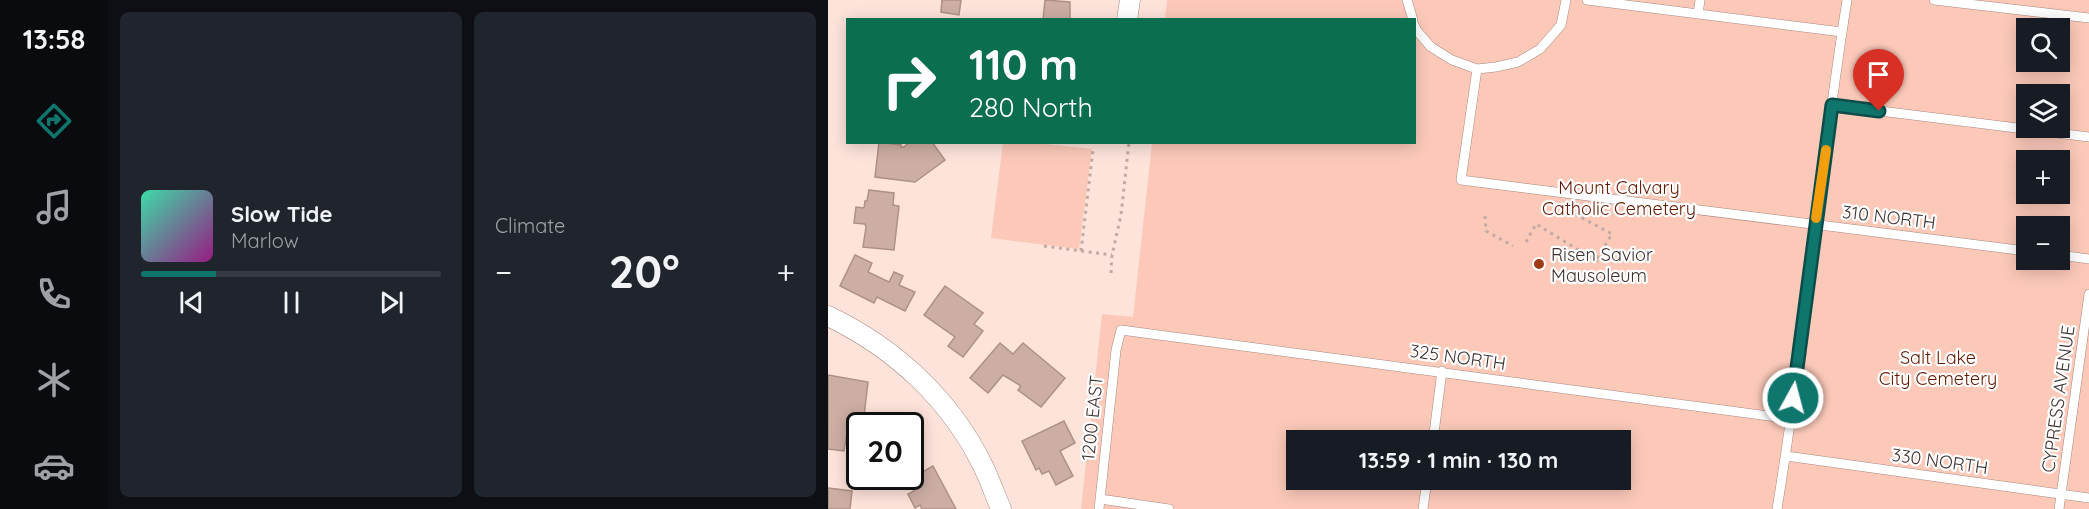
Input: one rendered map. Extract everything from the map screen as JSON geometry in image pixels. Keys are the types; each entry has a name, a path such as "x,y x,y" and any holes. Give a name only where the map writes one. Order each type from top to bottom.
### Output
{"street":[{"path":"1127,18 1130,0"},
{"path":"828,315 882,348 940,398 958,423 983,466 1000,509"}],"lane":[{"path":"1407,0 1412,18"},
{"path":"1416,29 1431,47 1452,60 1477,69 1518,62 1540,49 1561,25 1566,0"},
{"path":"1587,0 1842,32"},
{"path":"1698,14 1700,0"},
{"path":"1777,509 1847,0"},
{"path":"1934,0 2089,18"},
{"name":"310 NORTH","path":"1477,69 1461,180 2016,250"},
{"path":"1832,105 2089,137"},
{"path":"2070,256 2089,259"},
{"name":"CYPRESS AVENUE","path":"2059,509 2089,294"},
{"name":"325 NORTH","path":"1121,330 1791,419"},
{"name":"1200 EAST","path":"1099,504 1116,350 1121,330"},
{"path":"1434,430 1442,371"},
{"name":"330 NORTH","path":"1786,456 2089,498"},
{"path":"1423,509 1426,490"},
{"path":"1099,504 1169,509"}],"path":[{"path":"1111,273 1112,255 1121,215 1129,144"},
{"path":"1081,251 1093,150"},
{"path":"1574,194 1574,213 1612,234 1596,260"},
{"path":"1485,216 1486,231 1513,246"},
{"path":"1526,242 1536,224 1600,263"},
{"path":"1044,246 1112,255"}],"green space":[{"path":"1167,0 2089,0 2089,509 1081,509 1102,314 1133,317 1152,144 1416,144 1416,18 1165,18"},
{"path":"1003,144 1046,144 1092,149 1079,249 991,238"}],"building":[{"path":"942,0 961,0 959,15 941,12"},
{"path":"1045,0 1070,2 1070,18 1043,18"},
{"path":"879,144 904,147 908,144 933,144 945,160 915,182 875,177"},
{"path":"869,190 894,193 893,205 899,206 894,250 863,247 865,224 854,223 856,207 864,208"},
{"path":"855,255 872,263 868,272 889,282 894,272 903,276 899,285 915,292 905,311 877,297 874,303 840,286"},
{"path":"945,286 983,313 974,324 983,331 963,357 948,346 955,337 924,315"},
{"path":"1000,343 1013,354 1023,343 1065,378 1041,407 1018,390 1021,386 1003,375 988,393 970,378"},
{"path":"828,375 868,382 864,412 846,412 844,451 828,449"},
{"path":"1064,421 1075,443 1060,451 1073,476 1056,485 1049,471 1042,474 1039,468 1036,470 1022,441"},
{"path":"933,466 956,509 922,509 920,505 915,508 908,494 913,490 924,490 924,471"},
{"path":"828,488 852,491 850,509 828,509"}],"slow traffic":[{"path":"1816,218 1826,150"}],"place":[{"name":"Risen Savior Mausoleum","path":"1539,264"}],"route":[{"path":"1793,398 1832,105 1879,111"}],"park label":[{"name":"Mount Calvary Catholic Cemetery","path":"1619,198"},
{"name":"Salt Lake City Cemetery","path":"1938,367"}]}
